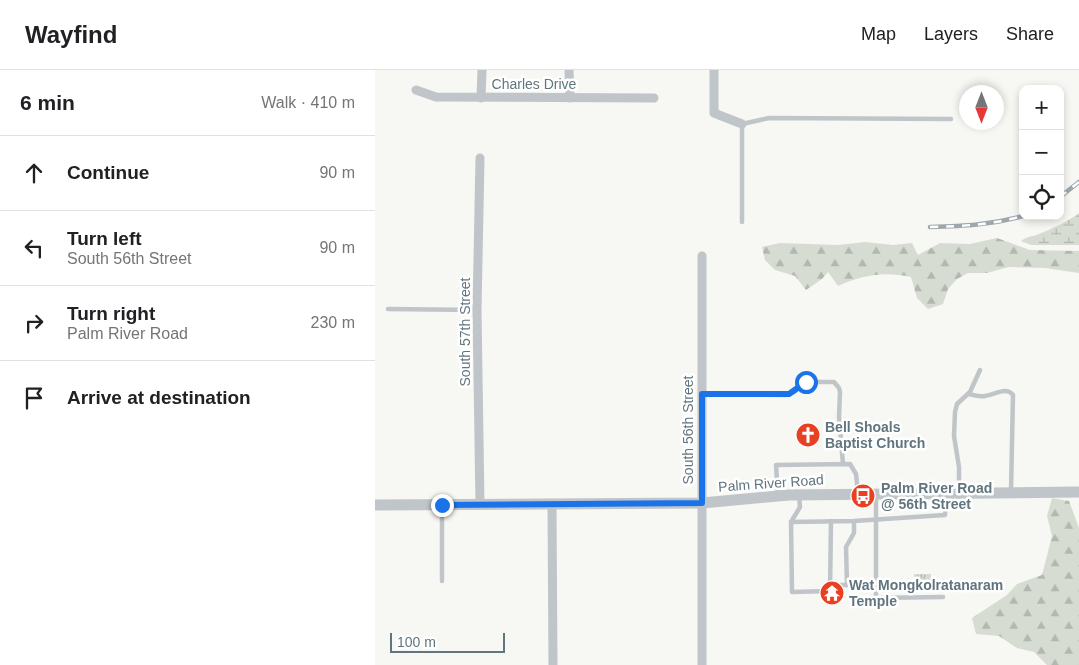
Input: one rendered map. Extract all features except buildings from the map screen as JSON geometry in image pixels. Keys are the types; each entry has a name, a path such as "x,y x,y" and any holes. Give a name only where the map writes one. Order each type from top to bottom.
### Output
{"street":[{"path":"481,98 482,70"},
{"path":"569,70 570,98"},
{"path":"714,70 714,113 742,124"},
{"name":"Charles Drive","path":"415,90 435,97 654,98"},
{"name":"South 57th Street","path":"480,158 477,310 480,505"},
{"name":"South 56th Street","path":"702,256 702,665"},
{"name":"Palm River Road","path":"375,505 702,503 799,494 1079,492"},
{"path":"552,505 553,665"}],"lane":[{"path":"742,222 742,124 769,118 951,119"},
{"path":"388,309 477,310"},
{"path":"959,493 959,467 954,423 957,404 968,394 980,370"},
{"path":"702,394 785,395 794,392 806,382 834,382 840,392 839,417 843,464"},
{"path":"968,394 985,396 1007,390 1013,395 1011,493"},
{"path":"777,496 776,466 843,464 850,464 856,474 858,494"},
{"path":"791,522 854,521 945,515 946,493"},
{"path":"799,494 800,507 791,522 792,592 830,591 831,521"},
{"path":"876,494 875,598 943,597"},
{"path":"442,505 442,581"},
{"path":"847,585 846,547 854,533 854,521"},
{"path":"830,585 875,585"}],"green space":[{"path":"1079,213 1079,245 1031,245 1021,241 1055,227"},
{"path":"997,238 1030,250 1079,251 1079,273 1045,268 1009,267 987,273 968,273 957,279 948,289 943,304 928,309 917,298 911,277 901,275 874,275 838,286 828,272 822,279 806,290 795,276 775,270 765,260 762,247 780,243 838,245 865,242 893,245 912,243 918,255 940,243 970,244"},
{"path":"1052,498 1069,501 1079,528 1079,665 1047,665 1034,652 1017,648 999,636 976,634 972,618 1007,595 1017,584 1042,575 1052,536 1047,516"},
{"path":"914,574 931,574 931,585 914,585"}],"railway":[{"path":"1064,194 1079,182"},
{"path":"930,227 977,224 1019,217"}],"place":[{"name":"Bell Shoals Baptist Church","path":"808,435"},
{"name":"Palm River Road @ 56th Street","path":"863,496"},
{"name":"Wat Mongkolratanaram Temple","path":"832,593"}],"route":[{"path":"442,505 702,503 702,394 782,395 794,392 801,384 806,382"}]}
